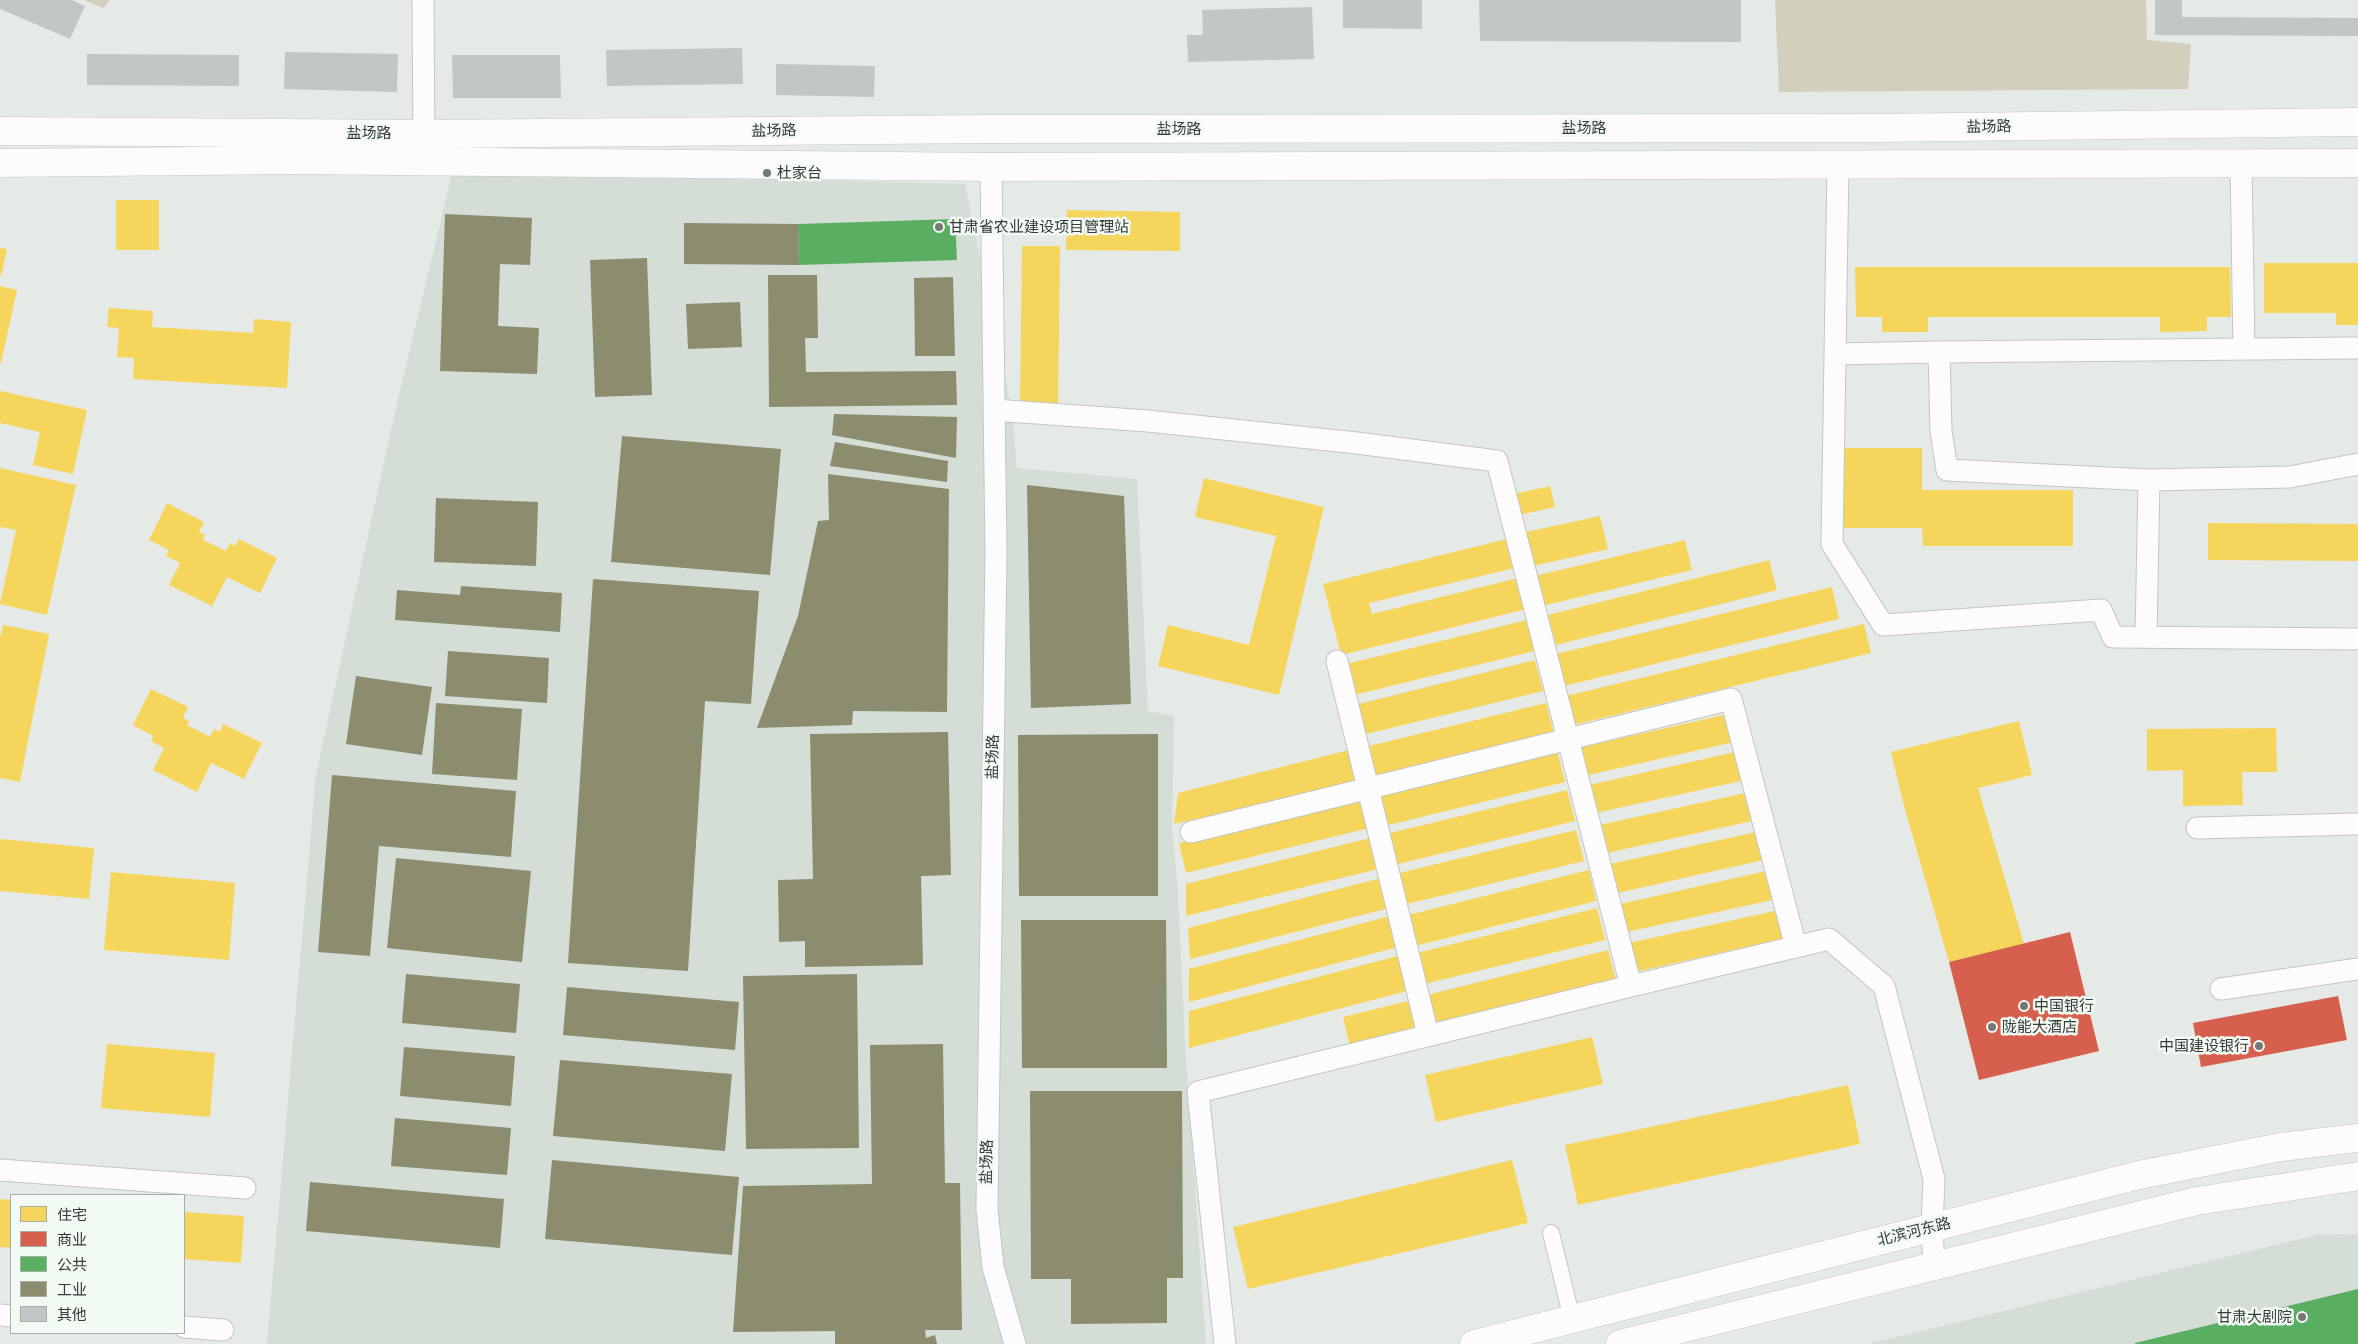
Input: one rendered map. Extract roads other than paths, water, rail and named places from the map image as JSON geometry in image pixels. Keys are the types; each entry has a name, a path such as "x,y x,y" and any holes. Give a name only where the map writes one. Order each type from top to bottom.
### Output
{"main road":[{"name":"盐场路","path":"0,131 424,134 989,128 1875,128 2358,122"},
{"name":"盐场路","path":"0,163 294,160 991,167 2358,163"},
{"name":"北滨河东路","path":"1474,1344 2139,1175 2281,1147 2358,1138"},
{"path":"1620,1344 2197,1201 2358,1176"}],"street":[{"path":"423,0 424,161"},
{"path":"2241,163 2244,349"},
{"path":"1838,164 1832,544 1883,625 2101,610 2113,637 2358,638"},
{"name":"盐场路","path":"991,167 996,552 987,1210 993,1267 1015,1344"},
{"path":"1834,354 2358,348"},
{"path":"1939,352 1941,430 1947,470 2149,480 2290,477 2358,464"},
{"path":"994,410 1148,421 1356,443 1496,461 1631,986"},
{"path":"2146,638 2149,480"},
{"path":"1337,661 1428,1035"},
{"path":"1191,832 1731,699 1796,947"},
{"path":"2197,828 2358,824"},
{"path":"1225,1344 1198,1092 1829,939 1884,986 1934,1179 1932,1227 1934,1266"},
{"path":"2221,989 2358,969"},
{"path":"0,1170 245,1188"},
{"path":"1551,1233 1572,1319"},
{"path":"185,1327 223,1330"}],"place":[{"name":"杜家台","path":"767,173"},
{"name":"甘肃省农业建设项目管理站","path":"939,227"},
{"name":"中国银行","path":"2024,1006"},
{"name":"陇能大酒店","path":"1992,1027"},
{"name":"中国建设银行","path":"2259,1046"},
{"name":"甘肃大剧院","path":"2302,1317"}]}
